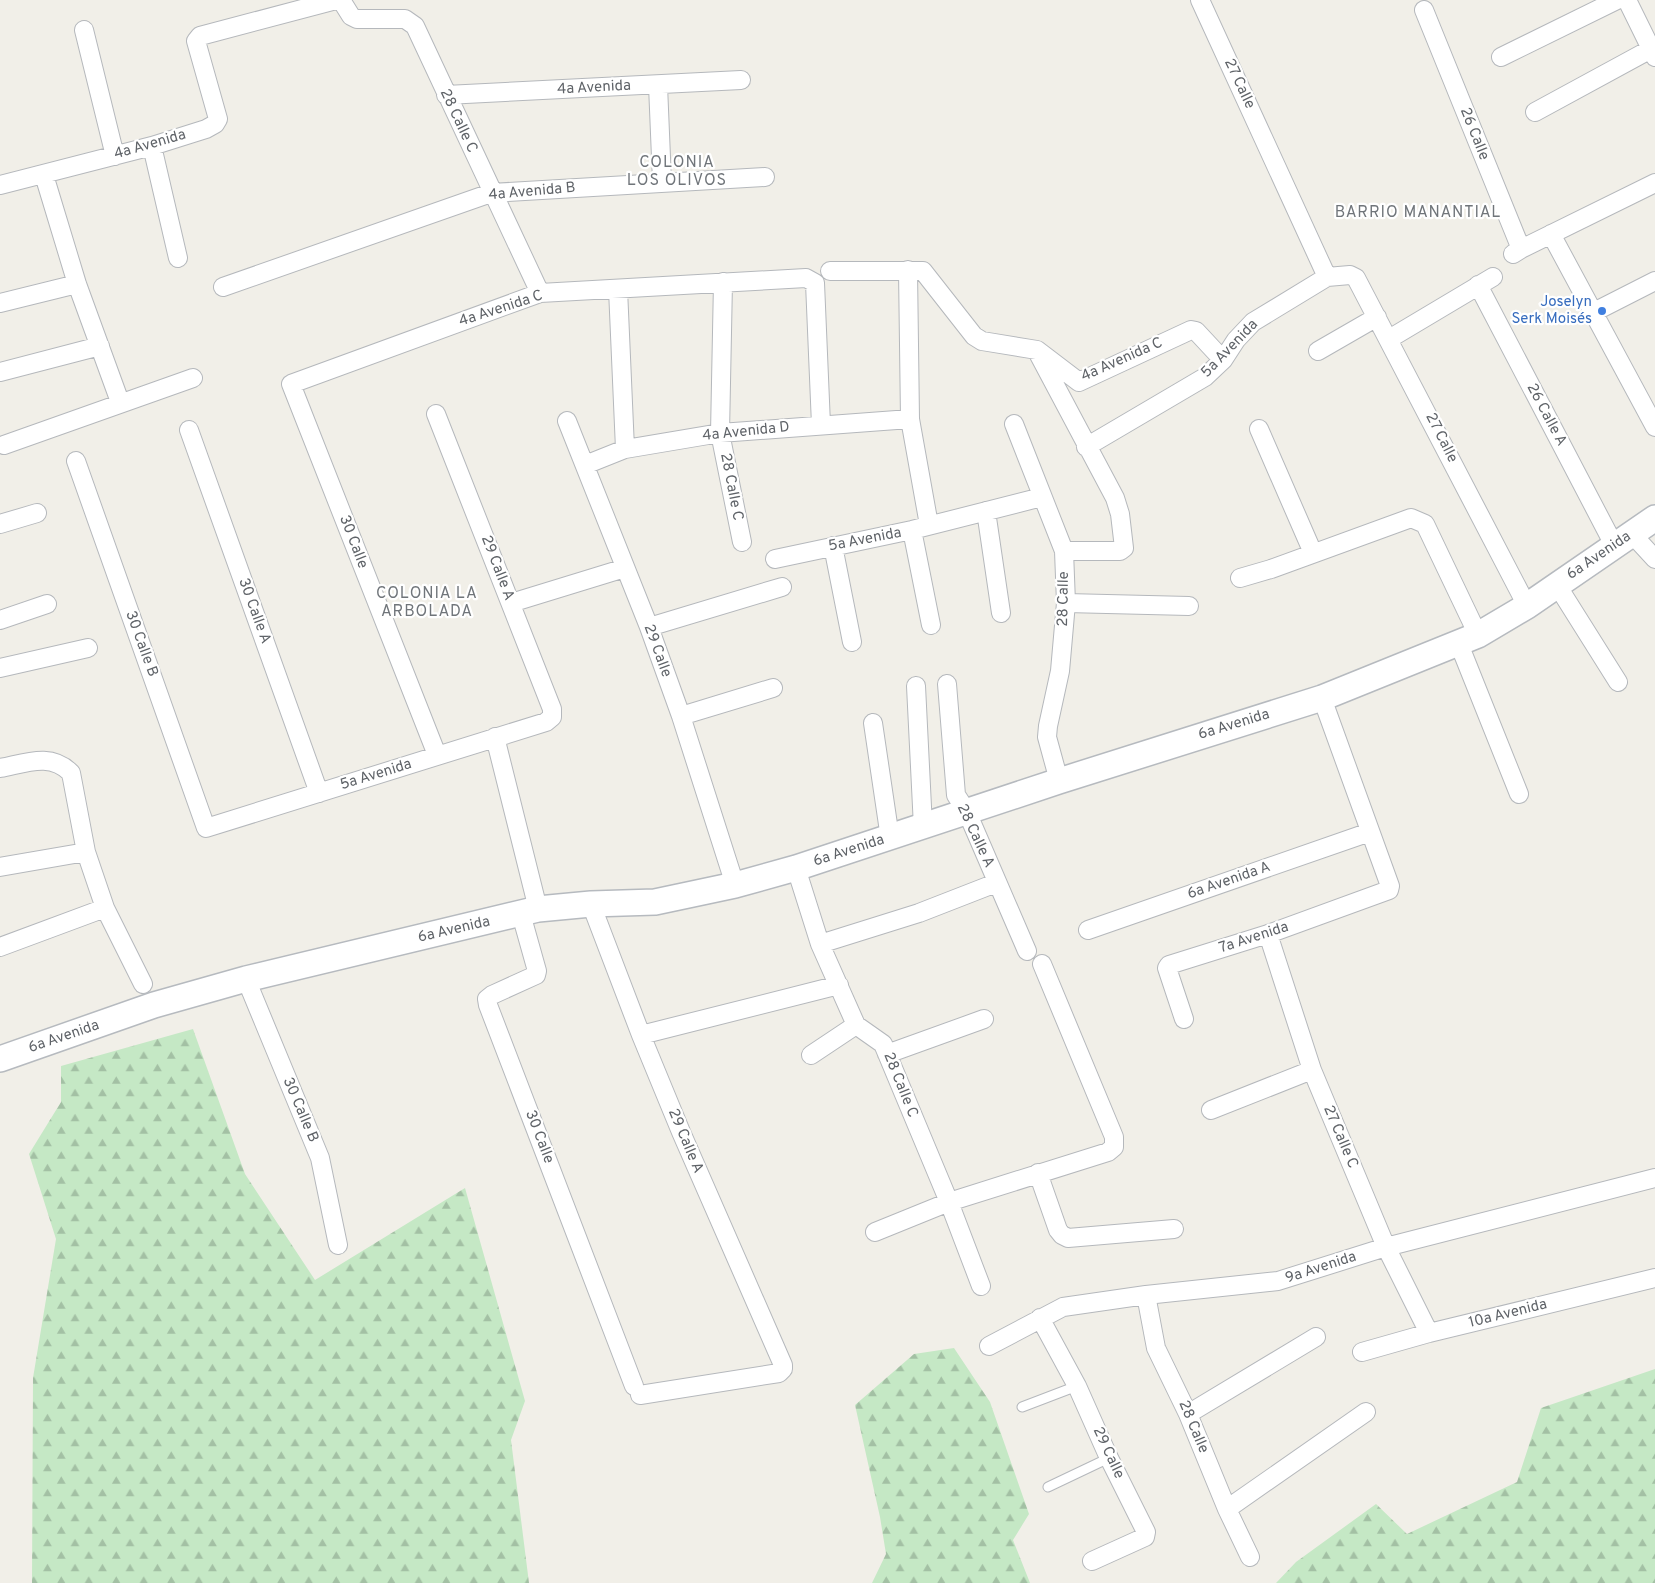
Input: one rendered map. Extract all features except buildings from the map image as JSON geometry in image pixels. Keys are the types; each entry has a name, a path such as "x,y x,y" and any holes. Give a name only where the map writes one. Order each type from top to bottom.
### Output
{"street":[{"name":"4a Avenida","path":"0,186 152,146 206,129 215,124 218,118 196,41 200,36 336,0"},
{"name":"28 Calle C","path":"342,0 351,16 357,19 404,18 415,26 491,193 540,294"},
{"name":"27 Calle","path":"1200,0 1327,277"},
{"path":"1501,57 1616,0"},
{"path":"1536,112 1653,53 1627,0"},
{"name":"26 Calle","path":"1424,10 1517,251 1551,234"},
{"path":"84,30 115,156"},
{"name":"4a Avenida","path":"446,95 741,80"},
{"path":"658,85 662,182"},
{"path":"152,146 178,258"},
{"path":"44,175 77,284 120,402"},
{"name":"4a Avenida B","path":"223,287 491,193 765,177"},
{"path":"1655,183 1551,234 1655,427"},
{"path":"908,270 910,419 931,625"},
{"name":"4a Avenida C","path":"830,271 923,271 929,276 964,326 974,336 982,341 1037,350 1079,382 1186,330 1196,331 1223,360"},
{"name":"27 Calle","path":"1350,275 1356,278 1389,339 1527,606"},
{"name":"5a Avenida","path":"1086,447 1205,377 1223,360 1236,340 1253,322 1327,277 1350,275"},
{"name":"4a Avenida C","path":"292,384 540,294 723,282 811,280 815,283 821,425"},
{"name":"26 Calle A","path":"1389,339 1486,281 1623,539"},
{"path":"1594,312 1655,281"},
{"name":"28 Calle C","path":"723,282 720,433 742,542"},
{"path":"0,303 77,284"},
{"path":"618,289 625,448"},
{"path":"1318,351 1377,317"},
{"path":"0,372 100,346"},
{"path":"1037,350 1118,506 1124,548 1120,551 1064,551"},
{"path":"4,445 120,402 193,378"},
{"name":"30 Calle","path":"292,384 437,755"},
{"name":"29 Calle A","path":"436,414 552,709 552,717 546,722"},
{"name":"4a Avenida D","path":"585,465 625,448 720,433 910,419"},
{"name":"29 Calle","path":"567,422 649,627 681,716 735,884"},
{"name":"28 Calle","path":"1014,424 1064,551 1066,603 1060,671 1047,737 1058,781"},
{"path":"1259,429 1313,553"},
{"name":"30 Calle A","path":"189,430 319,793"},
{"name":"30 Calle B","path":"76,461 206,828"},
{"name":"5a Avenida","path":"775,559 920,528 1042,497"},
{"path":"986,511 1001,613"},
{"path":"0,524 37,513"},
{"path":"1240,578 1411,518 1425,524 1468,640 1519,794"},
{"name":"6a Avenida","path":"0,1059 154,1005 246,979 529,912 591,904 655,902 796,868 1058,781 1322,698 1468,640 1527,606 1655,518"},
{"path":"1623,539 1655,559"},
{"path":"833,546 852,642"},
{"path":"511,603 625,568"},
{"path":"1557,585 1618,682"},
{"path":"649,627 782,588"},
{"path":"1066,603 1189,606"},
{"path":"0,620 47,604"},
{"path":"0,668 88,648"},
{"name":"28 Calle A","path":"947,684 956,796 967,812 996,883 1027,951"},
{"path":"916,686 923,827"},
{"path":"681,716 773,688"},
{"path":"1322,698 1370,832"},
{"name":"5a Avenida","path":"206,828 546,722"},
{"path":"873,723 890,838"},
{"name":"30 Calle","path":"495,737 529,912 537,971 536,975 492,995 487,999 488,1005 637,1390 779,1373"},
{"path":"0,768 50,759 63,764 72,772 86,852 105,908 143,984"},
{"name":"7a Avenida","path":"1184,1020 1167,968 1169,965 1268,934 1386,893 1390,886 1370,832"},
{"name":"6a Avenida A","path":"1088,930 1370,832"},
{"path":"0,867 86,852"},
{"path":"796,868 820,944 856,1025 811,1055"},
{"path":"820,944 919,913 996,883"},
{"name":"29 Calle A","path":"591,904 641,1035 783,1365 783,1369 779,1373"},
{"path":"0,947 105,908"},
{"name":"27 Calle C","path":"1268,934 1312,1070 1386,1247 1428,1333"},
{"path":"875,1232 949,1202 1038,1172 1108,1152 1114,1147 1114,1138 1042,964"},
{"name":"30 Calle B","path":"246,979 320,1158 338,1245"},
{"path":"641,1035 839,985"},
{"path":"887,1054 984,1019"},
{"name":"28 Calle C","path":"856,1025 880,1040 887,1054 949,1202 981,1286"},
{"path":"1211,1110 1312,1070"},
{"path":"1038,1172 1062,1235 1068,1238 1174,1229"},
{"name":"9a Avenida","path":"989,1346 1063,1307 1146,1295 1278,1282 1386,1247 1655,1178"},
{"name":"10a Avenida","path":"1362,1352 1428,1333 1655,1278"},
{"name":"28 Calle","path":"1146,1295 1154,1342 1188,1414 1227,1509 1250,1557"},
{"name":"29 Calle","path":"1040,1318 1077,1386 1109,1458 1146,1532 1145,1537 1092,1562"},
{"path":"1188,1414 1316,1337"},
{"path":"1227,1509 1366,1412"}],"lane":[{"path":"1022,1407 1077,1386"},
{"path":"1048,1487 1109,1458"}],"green space":[{"path":"193,1029 245,1174 315,1280 465,1188 525,1401 511,1440 529,1583 32,1583 33,1378 56,1239 29,1154 61,1102 61,1066"},
{"path":"954,1348 990,1402 1029,1514 1013,1540 1030,1583 872,1583 886,1554 880,1517 855,1405 914,1354"},
{"path":"1655,1369 1655,1583 1276,1583 1296,1562 1376,1504 1407,1534 1517,1482 1541,1408"}],"place":[{"name":"Joselyn Serk Moisés","path":"1602,311"}],"district":[{"name":"COLONIA LOS OLIVOS","path":"677,172"},
{"name":"BARRIO MANANTIAL","path":"1418,213"},
{"name":"COLONIA LA ARBOLADA","path":"427,603"}]}
